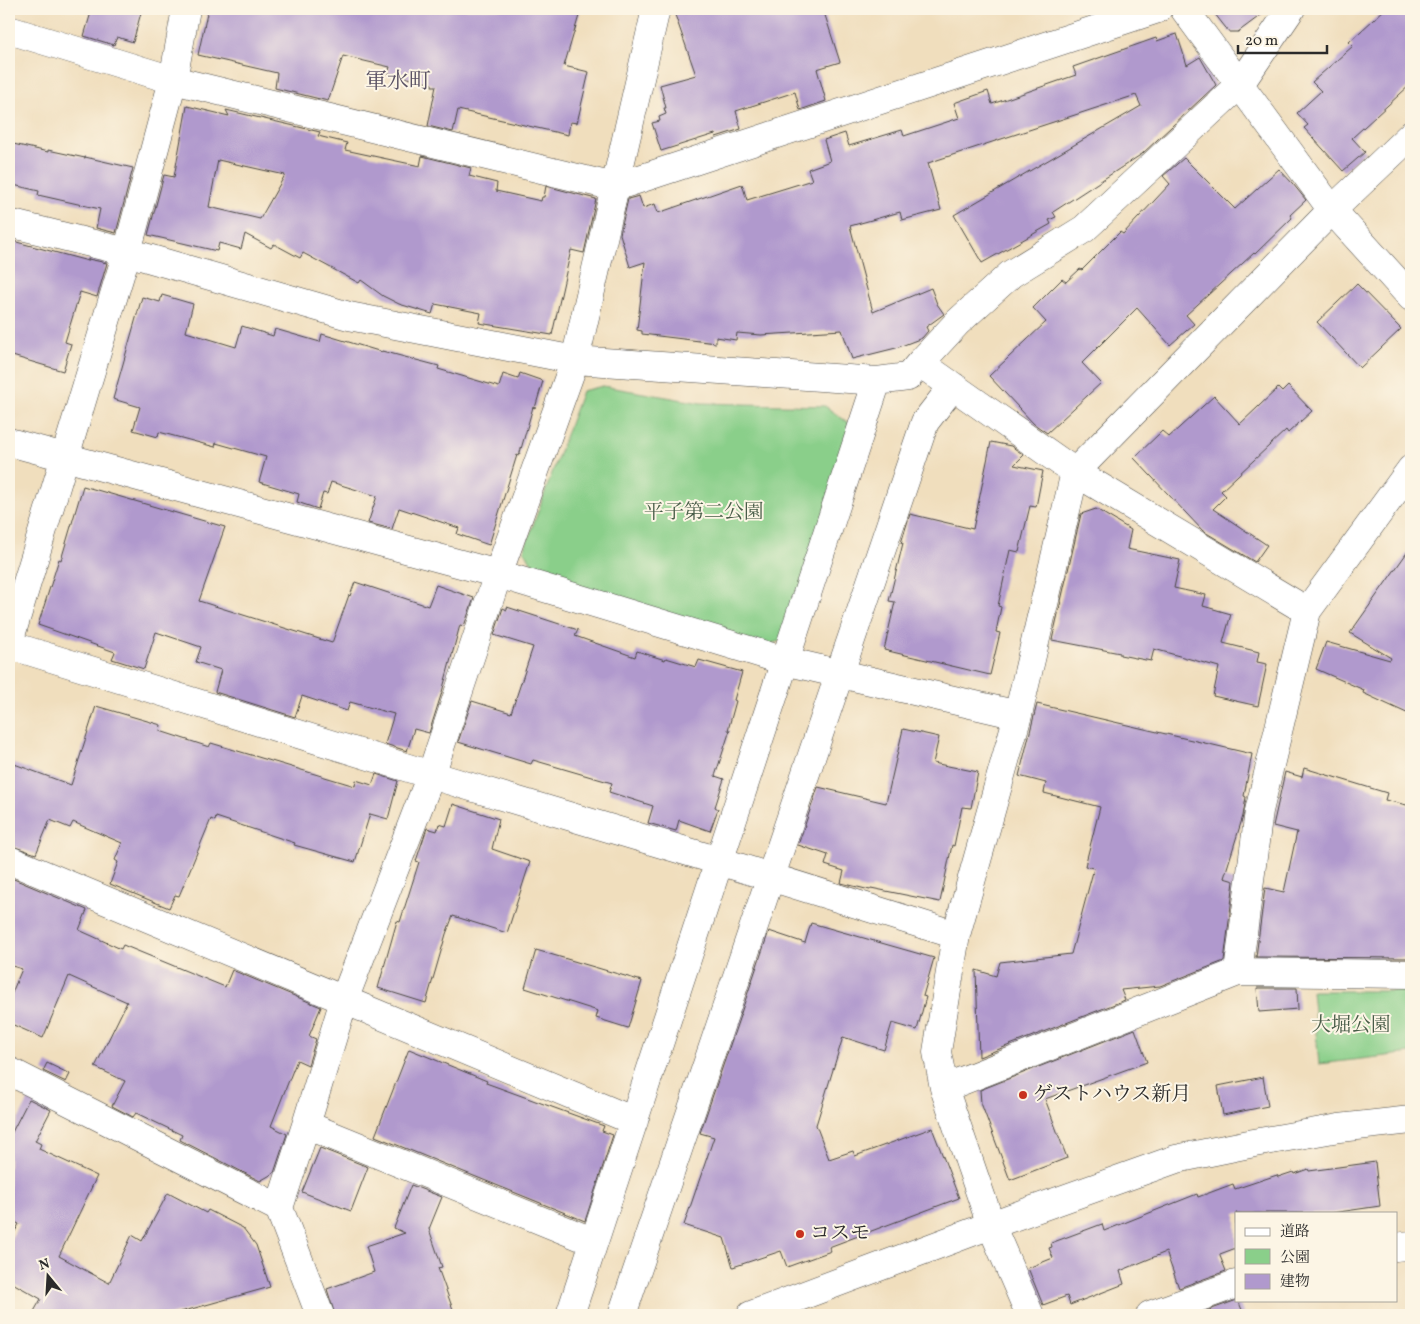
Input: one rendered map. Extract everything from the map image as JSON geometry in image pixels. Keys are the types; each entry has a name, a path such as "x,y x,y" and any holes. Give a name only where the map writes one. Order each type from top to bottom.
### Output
{"street":[{"path":"186,9 173,80 126,252 9,644 956,935"},
{"path":"320,1315 279,1208 344,1000 431,775 498,574 576,360 656,9"},
{"path":"9,30 173,80 616,187 1158,9"},
{"path":"1184,9 1332,210 1411,297"},
{"path":"9,223 126,252 349,316 576,360 877,381 908,376 958,322 1011,274 1084,229 1240,84 1291,9"},
{"path":"1030,1315 991,1225 944,1088 936,1052 956,935 1018,715 1075,472 1332,210 1411,135"},
{"path":"920,363 1075,472 1307,611"},
{"path":"570,1315 877,381"},
{"path":"622,1315 925,422 954,386"},
{"path":"9,442 498,574 785,661 1018,715"},
{"path":"1238,972 1258,812 1307,611 1411,469"},
{"path":"9,860 634,1121"},
{"path":"944,1088 1238,972 1411,974"},
{"path":"9,1070 279,1208"},
{"path":"751,1315 991,1225 1176,1159 1339,1128 1411,1120"},
{"path":"306,1125 594,1242"},
{"path":"1398,1247 1411,1245"},
{"path":"1150,1315 1235,1284"}],"green space":[{"name":"平子第二公園","path":"603,386 701,403 825,406 850,424 788,638 765,646 541,579 524,550 582,391"},
{"name":"大堀公園","path":"1312,991 1411,991 1411,1053 1319,1064"}],"building":[{"path":"92,9 142,9 133,42 117,37 114,45 84,36"},
{"path":"208,9 581,9 564,66 589,72 577,123 570,122 568,135 458,110 453,132 428,126 436,86 388,73 390,67 343,56 328,101 275,88 277,73 198,55"},
{"path":"673,9 823,9 840,62 817,69 826,101 800,110 795,92 736,111 741,129 716,137 715,134 661,151 652,123 660,121 659,117 666,114 660,85 696,75"},
{"path":"1211,9 1269,9 1238,32 1229,32"},
{"path":"1385,9 1411,9 1411,84 1352,138 1365,152 1343,171 1304,128 1308,125 1297,113 1321,91 1312,82 1353,46 1349,42"},
{"path":"1177,34 1187,65 1200,57 1216,85 1142,154 1053,212 1056,217 1049,220 1051,224 982,263 954,215 1141,106 1136,95 928,163 941,210 902,220 900,212 850,226 873,312 931,288 937,304 944,314 926,327 928,331 922,338 896,348 852,359 842,330 761,335 737,333 736,340 716,337 716,343 642,334 642,331 637,330 645,262 630,267 620,234 628,199 639,196 643,208 655,204 658,213 742,184 747,200 812,180 808,169 830,161 824,140 845,133 849,146 902,130 904,136 959,118 954,103 988,91 992,104 1076,75 1073,67 1156,38 1157,41"},
{"path":"187,106 229,116 226,110 320,132 318,136 347,143 345,150 420,166 422,156 471,168 469,176 497,183 496,191 541,201 542,197 544,197 546,186 596,199 584,253 571,250 552,335 479,323 481,313 435,304 432,314 399,304 383,296 361,280 359,283 303,253 300,258 274,244 271,248 245,234 241,249 219,243 217,251 148,235 164,175 174,177","holes":["218,160 285,175 260,219 209,207"]},
{"path":"9,143 133,168 116,233 96,228 100,209 38,195 39,191 9,184"},
{"path":"1184,158 1235,209 1279,169 1306,200 1290,215 1292,218 1255,254 1186,315 1194,324 1170,345 1137,308 1082,363 1101,383 1047,433 1034,424 989,376 1046,322 1033,308 1062,279 1066,282 1080,269 1082,270 1120,232 1123,234 1170,184 1163,176"},
{"path":"9,240 88,261 88,259 107,263 97,297 80,292 65,342 71,344 63,371 9,355"},
{"path":"1357,284 1401,329 1360,368 1317,322"},
{"path":"162,295 193,304 186,332 236,347 242,326 273,336 275,329 320,342 322,334 382,352 439,366 438,369 499,387 503,374 518,379 520,373 543,381 535,408 533,407 519,456 517,455 489,545 457,534 459,528 399,508 392,529 368,523 377,496 331,482 327,494 323,493 318,509 297,502 299,494 259,482 266,457 216,443 215,447 159,432 158,437 133,430 140,407 113,399 142,297 160,302"},
{"path":"1288,386 1312,411 1288,433 1286,430 1221,491 1226,496 1213,509 1267,545 1255,562 1203,531 1134,458 1162,431 1169,437 1214,396 1240,424 1278,388 1282,392"},
{"path":"991,442 1011,446 1024,455 1014,465 1043,471 1036,507 1030,506 1019,552 1010,550 998,606 1001,607 996,632 1000,633 990,675 884,650 895,602 889,601 903,543 901,543 910,514 973,529"},
{"path":"83,486 225,527 199,601 332,643 355,582 428,606 436,585 474,598 464,626 460,625 429,733 414,729 407,751 385,744 394,714 350,702 347,711 302,696 295,717 215,692 221,670 196,662 201,647 156,632 144,669 112,659 115,652 38,625 59,559 61,560"},
{"path":"1096,509 1131,530 1127,549 1180,560 1174,588 1206,595 1203,606 1231,614 1223,643 1259,652 1257,662 1267,664 1258,706 1213,696 1219,667 1154,649 1151,661 1052,640 1081,514"},
{"path":"1411,547 1411,715 1363,693 1364,690 1316,669 1326,642 1390,660 1391,658 1350,633"},
{"path":"507,607 578,630 575,636 635,657 637,651 696,667 699,660 742,672 734,700 736,701 728,730 730,730 715,776 724,779 715,807 718,809 710,831 679,820 676,831 648,823 653,806 609,792 612,783 533,760 531,764 458,742 472,701 511,713 533,647 494,635 503,608 507,610"},
{"path":"1037,704 1252,754 1244,796 1246,797 1243,816 1224,878 1234,881 1224,961 1160,986 1121,990 1125,1000 979,1057 976,970 996,976 1000,962 1071,954 1094,868 1085,866 1100,807 1044,793 1046,783 1019,776"},
{"path":"96,706 161,725 160,731 209,747 211,743 355,786 356,780 372,785 376,774 398,781 388,819 370,814 355,862 294,845 295,843 216,817 215,821 211,819 179,896 175,895 169,908 110,884 118,862 115,860 122,843 73,822 70,828 50,820 36,854 9,845 9,762 71,785"},
{"path":"903,729 939,737 933,763 978,772 971,808 962,807 940,902 841,883 844,871 825,865 828,855 798,845 818,787 886,803"},
{"path":"1304,768 1387,793 1385,800 1411,806 1411,958 1256,957 1265,888 1284,892 1297,832 1273,826 1285,772 1302,777"},
{"path":"453,804 499,819 492,849 530,862 507,933 453,916 426,1003 378,988 397,921 400,922 419,862 416,861 427,828 437,831 439,824 446,826"},
{"path":"9,877 87,910 79,930 121,949 123,945 225,987 232,970 321,1007 309,1036 316,1039 308,1065 297,1060 271,1126 287,1134 274,1173 260,1181 180,1140 182,1135 136,1113 133,1117 112,1106 125,1081 95,1067 127,1002 69,976 43,1038 9,1023 9,1000 22,969 9,965"},
{"path":"811,923 934,958 923,996 926,997 917,1030 892,1023 884,1050 843,1037 816,1125 829,1159 853,1151 855,1156 932,1128 959,1198 829,1247 831,1251 787,1267 781,1251 733,1267 724,1238 684,1225 714,1137 700,1133 769,931 805,943"},
{"path":"536,950 642,981 628,1028 596,1018 598,1011 525,988"},
{"path":"1257,988 1297,988 1298,1009 1259,1012"},
{"path":"1135,1029 1147,1062 1045,1099 1067,1158 1010,1180 981,1103 980,1090"},
{"path":"409,1049 487,1081 486,1083 604,1126 602,1131 613,1135 585,1221 375,1136"},
{"path":"47,1063 70,1074 66,1082 43,1071"},
{"path":"1263,1077 1268,1106 1223,1115 1218,1086"},
{"path":"29,1099 51,1110 35,1141 41,1144 39,1149 97,1176 59,1256 109,1283 132,1235 142,1241 168,1193 206,1213 208,1210 243,1228 256,1245 270,1287 170,1315 32,1315 41,1299 9,1281 9,1242 19,1224 9,1219 9,1138"},
{"path":"320,1148 368,1167 351,1211 302,1192"},
{"path":"1375,1162 1380,1206 1339,1212 1235,1212 1235,1248 1220,1254 1226,1271 1179,1288 1166,1252 1120,1271 1124,1284 1070,1305 1067,1296 1043,1305 1028,1268 1053,1258 1049,1248 1052,1247 1051,1243 1102,1224 1104,1231 1197,1194 1198,1197 1233,1184 1235,1189 1277,1175 1278,1177 1293,1172 1294,1174 1308,1169 1309,1171"},
{"path":"411,1185 442,1197 429,1229 442,1267 438,1268 455,1315 335,1315 327,1289 374,1272 366,1246 405,1233 394,1228"},
{"path":"1235,1301 1239,1302 1244,1315 1195,1315"}],"place":[{"name":"ゲストハウス新月","path":"1023,1095"},
{"name":"コスモ","path":"800,1234"}],"district":[{"name":"軍水町","path":"398,82"}]}
